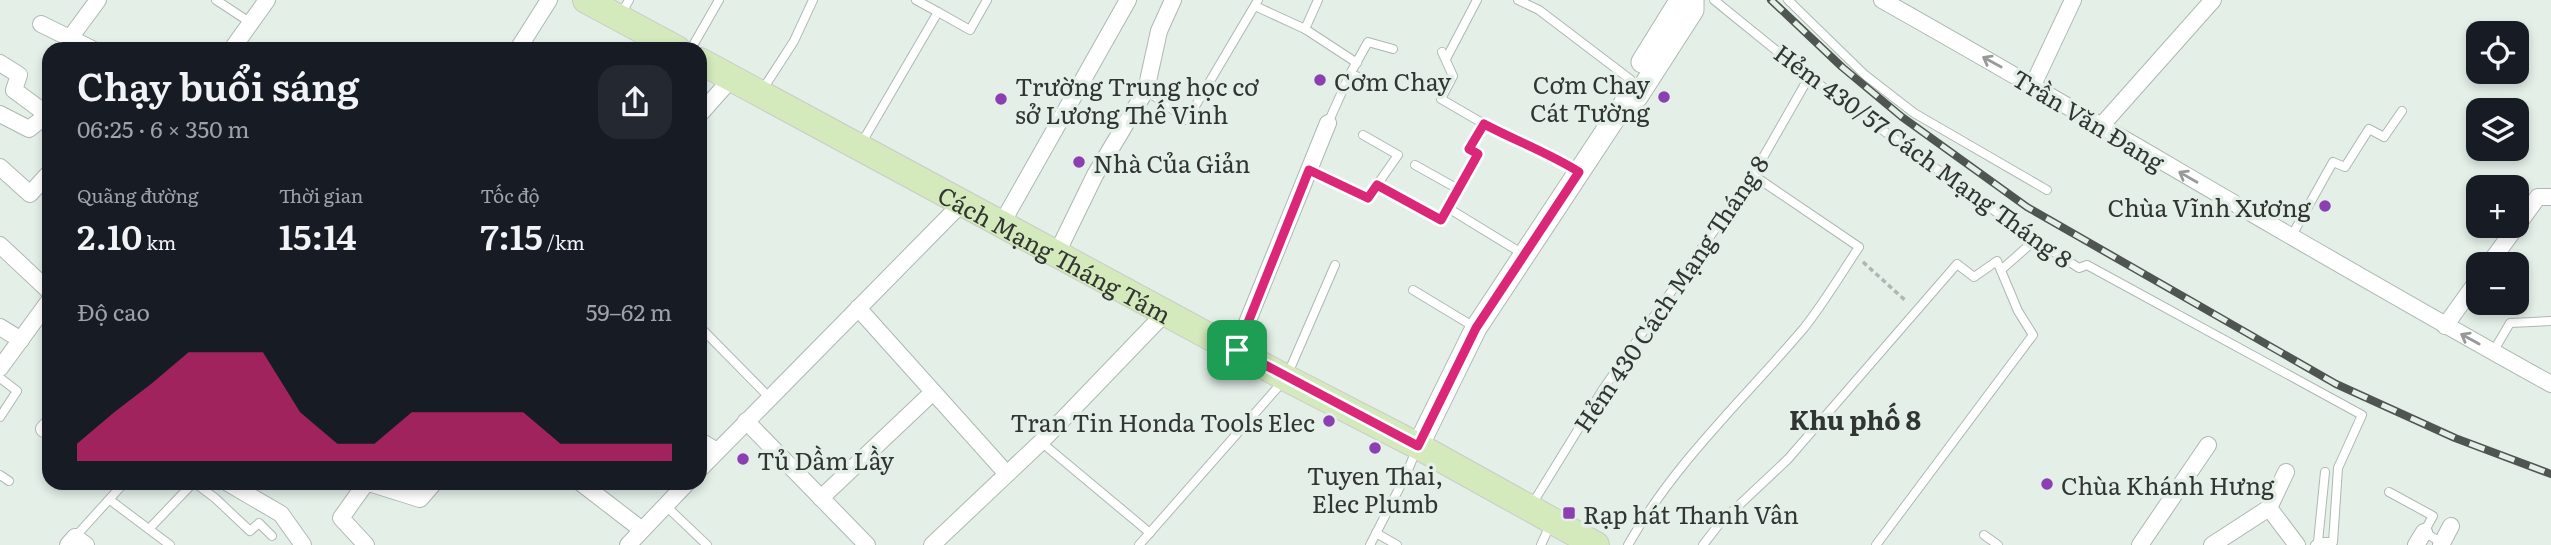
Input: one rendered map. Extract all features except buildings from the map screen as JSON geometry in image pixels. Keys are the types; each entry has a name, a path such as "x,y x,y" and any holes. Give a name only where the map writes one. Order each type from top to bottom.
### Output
{"main road":[{"path":"586,0 624,9 668,42"},
{"name":"Cách Mạng Tháng Tám","path":"707,65 1286,378 1418,446 1596,545"}],"street":[{"path":"70,37 98,0"},
{"path":"237,42 267,0"},
{"path":"523,42 550,0"},
{"path":"1002,223 1128,0"},
{"path":"1057,253 1095,175 1146,90 1159,31 1173,0"},
{"path":"1418,446 1476,328 1579,172 1678,4 1685,0"},
{"path":"1628,90 1637,97 1693,10 1693,0"},
{"name":"Trần Văn Ðang","path":"1882,0 2033,85 2445,326 2551,384"},
{"path":"2033,85 2073,0"},
{"path":"2101,126 2213,0"},
{"path":"41,24 80,42"},
{"path":"0,63 19,75 14,90 42,111"},
{"path":"707,106 732,78"},
{"path":"0,114 29,129 42,119"},
{"path":"1237,350 1328,123"},
{"path":"0,167 30,194 42,181"},
{"path":"2498,252 2538,197 2551,197"},
{"path":"707,463 963,202"},
{"path":"0,245 42,292"},
{"path":"2445,326 2466,297"},
{"path":"858,308 1007,474"},
{"path":"0,368 42,310"},
{"path":"932,545 1041,442 1166,312"},
{"path":"0,327 21,340"},
{"path":"821,498 933,392"},
{"path":"746,421 867,545"},
{"path":"2140,545 2208,444"},
{"path":"707,446 717,452"},
{"path":"2212,545 2270,508 2286,472"},
{"path":"240,490 281,514 303,545"},
{"path":"363,490 341,518 366,545"},
{"path":"391,490 420,499 428,490"},
{"path":"590,490 642,530"},
{"path":"628,545 681,490"},
{"path":"2270,508 2297,545"},
{"path":"2441,544 2451,526"}],"lane":[{"path":"216,0 251,23"},
{"path":"695,42 719,0"},
{"path":"761,94 794,41 813,0"},
{"path":"916,0 970,30 987,0"},
{"path":"1305,29 1318,0"},
{"path":"1477,0 1444,56 1453,76 1441,99 1579,172"},
{"path":"1518,0 1539,10 1628,90"},
{"name":"Hẻm 430/57 Cách Mạng Tháng 8","path":"1714,0 1809,77 2035,240 2080,268 2087,265 2362,415 2338,468 2333,542 2317,543"},
{"path":"1788,0 1865,75 1914,113 2047,190"},
{"path":"1146,90 1187,120 1256,3 1305,29 1357,63"},
{"path":"860,146 938,12"},
{"path":"1328,123 1368,42 1393,49"},
{"path":"1350,74 1377,83"},
{"name":"Hẻm 430 Cách Mạng Tháng 8","path":"1541,545 1541,515 1602,388 1753,175 1809,77"},
{"path":"2291,237 2333,162 2345,167 2369,129 2384,136 2402,111"},
{"path":"1377,185 1441,220 1478,154 1469,149 1484,124"},
{"path":"1309,170 1368,198 1398,155 1363,135"},
{"path":"1415,165 1458,189"},
{"path":"1628,545 1650,506 1689,456 1806,325 1856,251 1753,175"},
{"path":"1448,208 1524,255"},
{"path":"2001,270 2035,240"},
{"path":"1703,545 1720,523 1788,459 1957,264 1974,277 1997,261 2018,311 2033,335 1876,545"},
{"path":"1139,545 1286,378 1335,265"},
{"path":"1413,290 1476,328"},
{"path":"2494,352 2510,323 2550,321"},
{"path":"707,334 769,397"},
{"path":"0,378 17,391 0,417"},
{"path":"1041,442 1150,533"},
{"path":"1370,545 1418,446"},
{"path":"2317,543 2325,472"},
{"path":"0,475 9,481"},
{"path":"77,542 118,490"},
{"path":"149,529 187,490"},
{"path":"204,490 250,531 259,523 272,536"},
{"path":"2389,492 2433,516 2420,538 2441,544"},
{"path":"110,500 170,545"},
{"path":"666,506 707,545"},
{"path":"1376,533 1397,545"},
{"path":"1984,535 1998,545"}],"path":[{"path":"1856,251 1917,312"}],"railway":[{"path":"1771,0 1842,67 1902,117 2027,207 2336,384 2455,438 2551,474"}],"place":[{"name":"Cơm Chay","path":"1320,80"},
{"name":"Cơm Chay Cát Tường","path":"1664,97"},
{"name":"Trường Trung học cơ sở Lương Thế Vinh","path":"1001,99"},
{"name":"Nhà Của Giản","path":"1079,162"},
{"name":"Chùa Vĩnh Xương","path":"2325,206"},
{"name":"Tran Tin Honda Tools Elec","path":"1329,421"},
{"name":"Tuyen Thai, Elec Plumb","path":"1375,448"},
{"name":"Tủ Dầm Lầy","path":"743,459"},
{"name":"Chùa Khánh Hưng","path":"2047,484"},
{"name":"Rạp hát Thanh Vân","path":"1569,513"}],"district":[{"name":"Khu phố 8","path":"1855,418"}],"route":[{"path":"1484,124 1534,150 1549,154 1579,172 1476,328 1418,446 1237,350 1309,170 1368,198 1377,185 1441,220 1478,154 1469,149 1484,124"}]}
